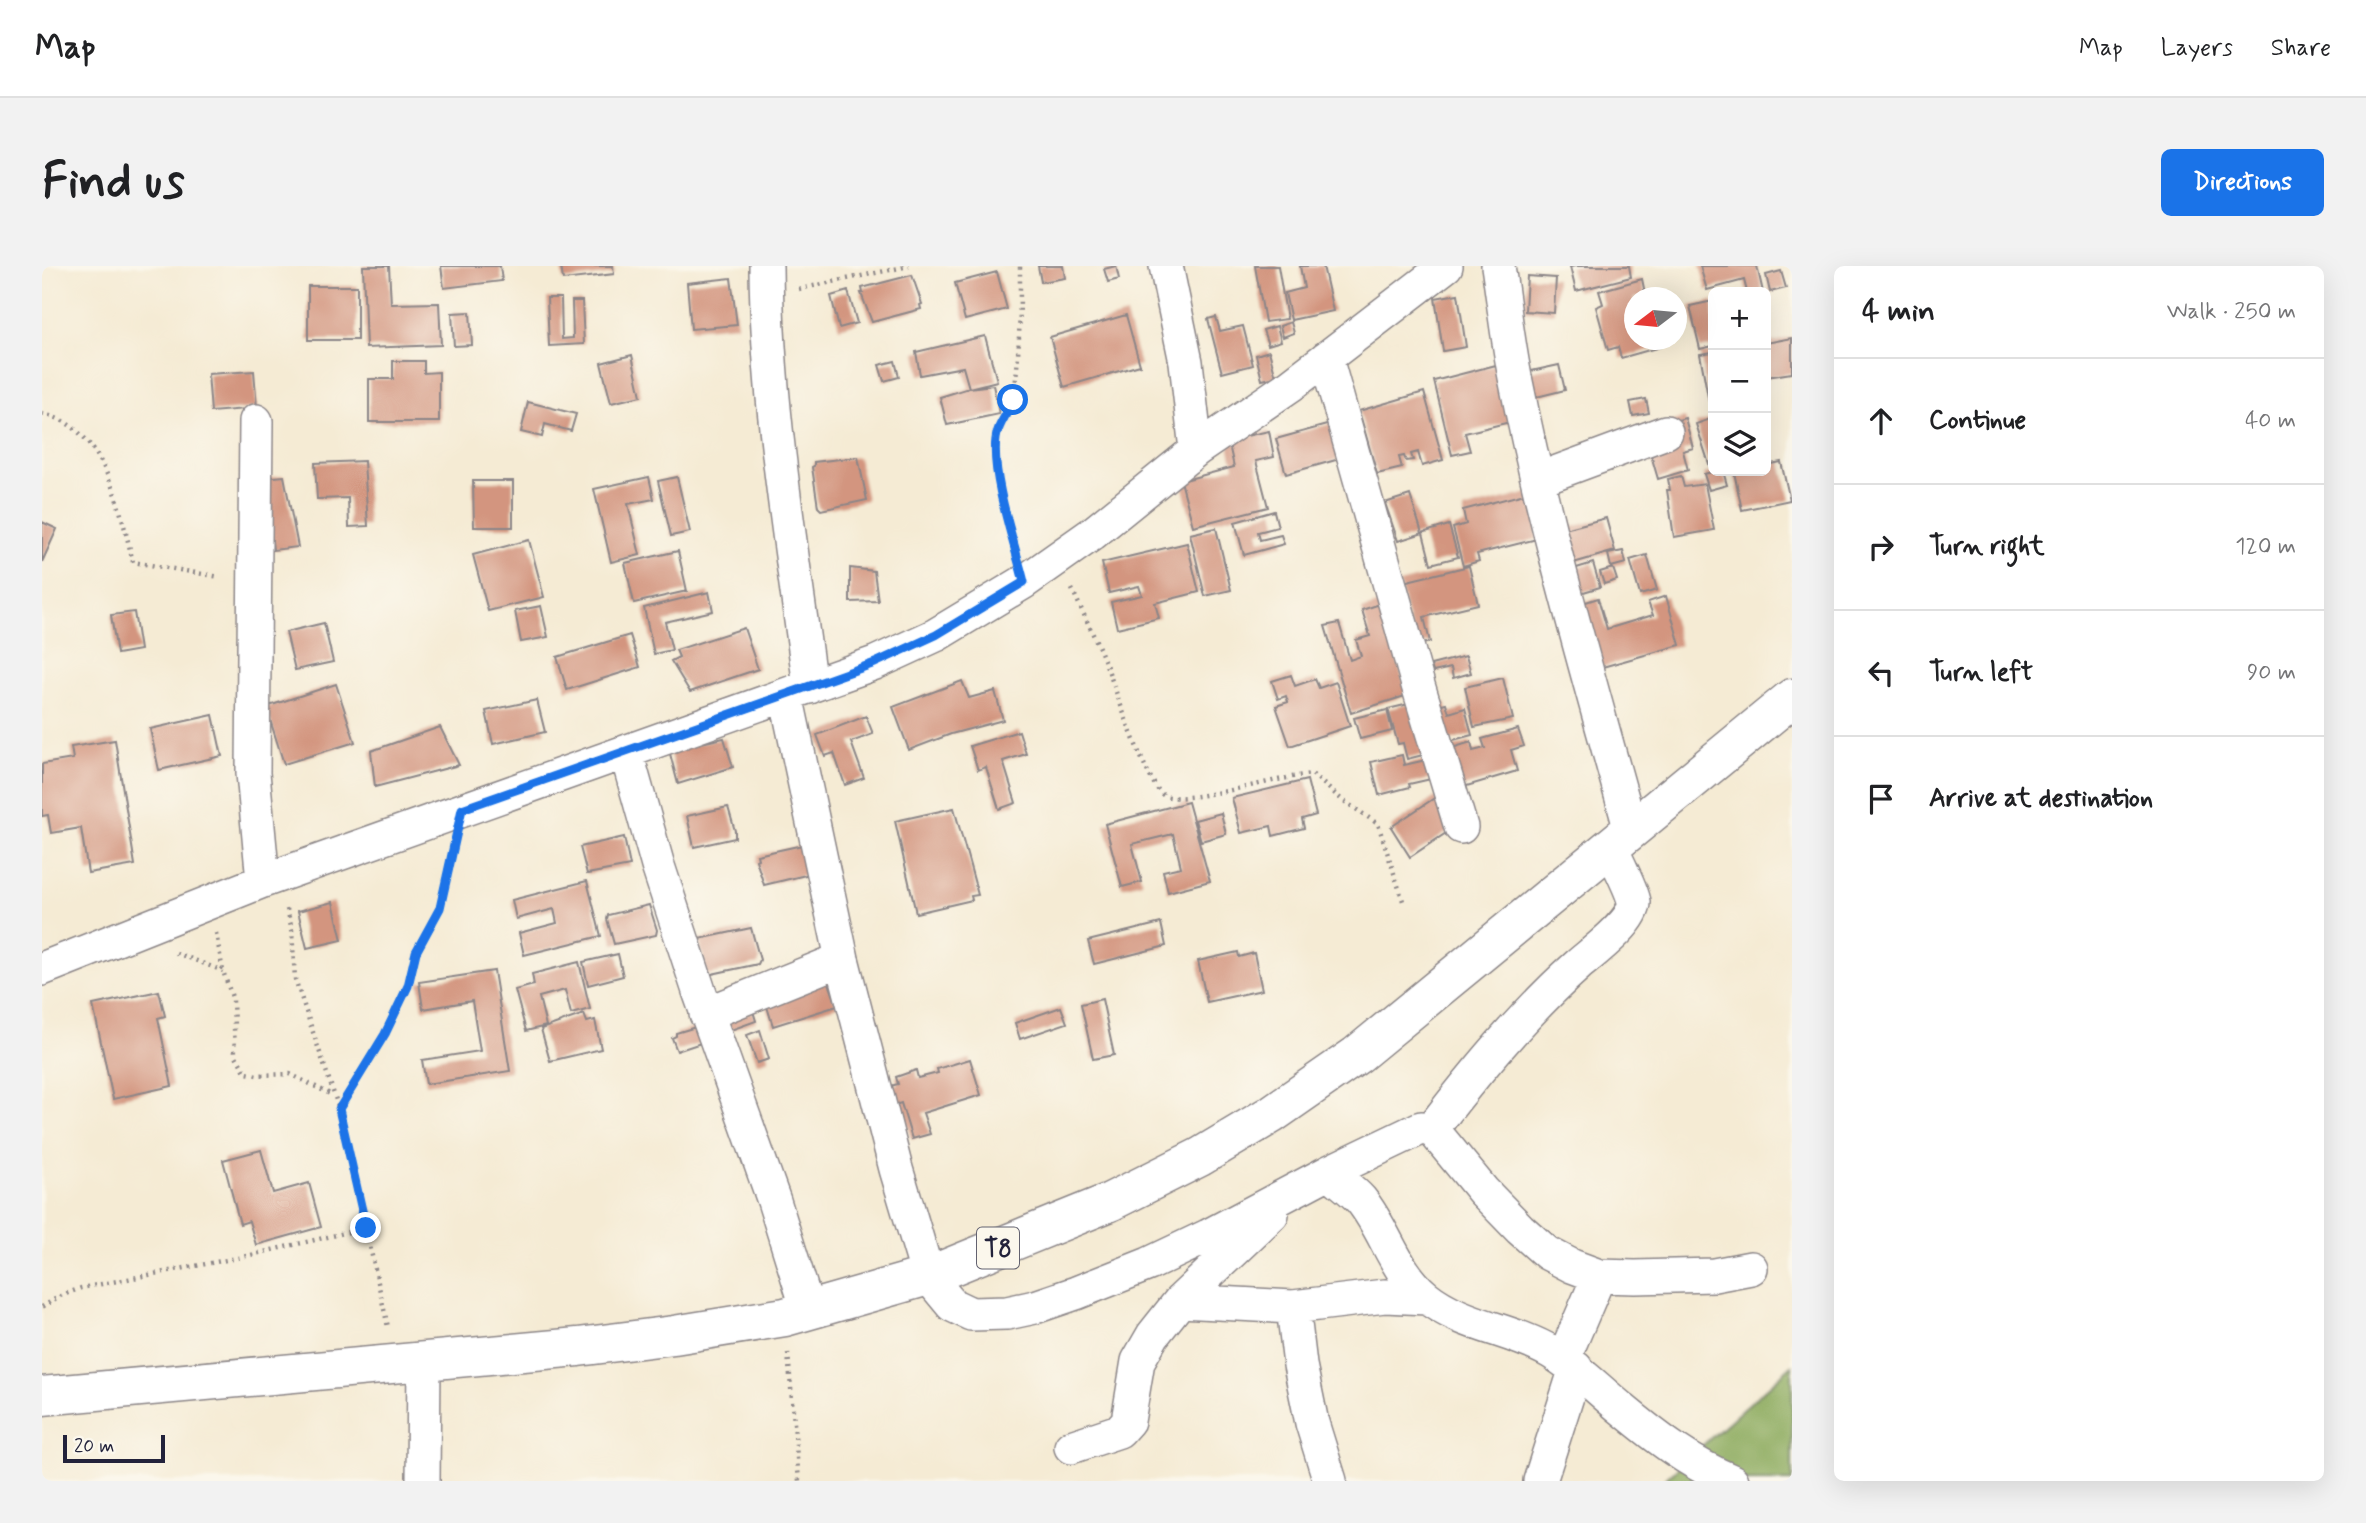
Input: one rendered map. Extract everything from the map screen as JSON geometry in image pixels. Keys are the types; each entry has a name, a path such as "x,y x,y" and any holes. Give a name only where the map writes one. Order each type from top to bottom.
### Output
{"highway":[{"name":"T8","path":"42,1396 578,1347 674,1335 796,1314 928,1276 1110,1202 1200,1157 1272,1114 1357,1055 1792,698"}],"street":[{"path":"1166,266 1186,362 1196,450"},
{"path":"42,969 206,902 875,663 936,635 1024,582 1093,534 1196,450 1291,385 1446,266"},
{"path":"1432,1129 1479,1068 1508,1036 1573,970 1622,926 1631,914 1634,902 1580,642 1516,381 1497,266"},
{"path":"767,281 798,691 842,959 896,1169 928,1276 952,1305 971,1314 1006,1313 1035,1307 1149,1264 1421,1128 1432,1129 1483,1191 1547,1253 1599,1276 1683,1277 1751,1268"},
{"path":"1326,358 1461,827"},
{"path":"256,421 253,773 271,878"},
{"path":"1539,479 1667,432"},
{"path":"626,752 658,866 706,1014 774,1201 796,1314"},
{"path":"706,1014 842,959"},
{"path":"1329,1172 1361,1200 1401,1270 1427,1298 1450,1313 1535,1345 1570,1364 1670,1447 1698,1474 1732,1481"},
{"path":"1071,1447 1119,1431 1128,1422 1138,1361 1153,1335 1180,1301 1299,1188"},
{"path":"1540,1481 1570,1364 1599,1276"},
{"path":"1180,1301 1293,1307 1385,1296 1427,1298"},
{"path":"1293,1307 1312,1423 1330,1481"},
{"path":"410,1361 423,1481"}],"path":[{"path":"767,281 909,266"},
{"path":"1020,266 1020,323 1013,400 1009,413 999,426 995,453 1024,582"},
{"path":"42,414 76,430 93,446 104,467 134,562 256,581"},
{"path":"1057,559 1105,660 1140,755 1157,790 1165,796 1187,798 1312,774 1341,799 1378,824 1404,904"},
{"path":"339,1109 385,1034 408,986 416,952 440,908 462,809"},
{"path":"271,878 292,930 295,979 339,1109 366,1228 410,1361"},
{"path":"206,902 233,1000 235,1054 246,1073 290,1074 334,1095"},
{"path":"42,1307 81,1288 242,1257 366,1228"},
{"path":"796,1314 799,1481"}],"green space":[{"path":"1792,1365 1792,1481 1663,1481"}],"building":[{"path":"363,266 389,266 391,304 439,303 441,345 366,348"},
{"path":"441,266 500,266 502,281 444,288"},
{"path":"561,266 613,266 614,274 563,280"},
{"path":"1038,266 1063,266 1065,278 1041,282"},
{"path":"1116,266 1119,279 1108,282 1104,269"},
{"path":"1255,266 1278,266 1287,319 1265,322"},
{"path":"1300,266 1323,266 1333,311 1291,320 1285,293 1304,288"},
{"path":"1629,266 1631,277 1576,291 1570,267"},
{"path":"1700,266 1757,266 1762,287 1746,287 1744,280 1708,287 1707,290"},
{"path":"1781,271 1786,288 1771,292 1766,275"},
{"path":"997,272 1007,309 965,320 955,283"},
{"path":"912,275 922,304 921,309 872,322 861,293 862,288"},
{"path":"1527,276 1556,278 1554,313 1525,311"},
{"path":"731,278 737,325 691,329 687,283"},
{"path":"1642,279 1644,287 1624,287 1624,350 1649,350 1621,358 1618,347 1608,350 1596,307 1603,304 1599,291"},
{"path":"308,286 357,286 357,340 308,340"},
{"path":"848,291 857,323 839,328 831,296"},
{"path":"1458,294 1466,347 1443,351 1435,298"},
{"path":"547,298 561,298 562,339 573,338 572,301 582,301 584,344 549,346"},
{"path":"1708,302 1708,347 1700,349 1690,306"},
{"path":"470,312 472,345 454,346 452,313"},
{"path":"1126,315 1140,365 1064,387 1050,337"},
{"path":"1216,317 1220,331 1243,326 1253,365 1222,373 1208,319"},
{"path":"1291,322 1294,333 1283,337 1280,326"},
{"path":"1277,326 1281,341 1268,345 1263,330"},
{"path":"985,336 997,381 969,388 963,367 920,375 916,352"},
{"path":"1792,338 1792,373 1771,376 1771,342"},
{"path":"1269,351 1276,377 1262,380 1256,355"},
{"path":"1708,353 1708,397 1700,354"},
{"path":"632,355 641,396 611,403 601,363"},
{"path":"393,361 424,361 424,373 439,372 439,422 369,422 369,379 393,379"},
{"path":"895,361 899,377 884,381 879,365"},
{"path":"1496,365 1510,422 1465,433 1470,451 1452,455 1434,381"},
{"path":"1559,365 1565,390 1528,399 1522,373"},
{"path":"254,371 257,408 211,412 208,374"},
{"path":"993,385 999,414 947,425 940,397 969,388"},
{"path":"1424,392 1443,460 1422,466 1418,452 1411,454 1413,460 1406,461 1404,456 1399,457 1402,468 1377,474 1359,411"},
{"path":"1646,399 1649,413 1633,416 1630,402"},
{"path":"528,402 576,414 571,431 545,424 542,437 521,432"},
{"path":"1685,418 1693,448 1683,451 1688,470 1658,479 1649,448 1671,422"},
{"path":"1708,420 1708,461 1696,424"},
{"path":"1334,423 1343,458 1286,474 1276,439"},
{"path":"1269,431 1274,457 1256,461 1268,507 1193,526 1181,481 1234,467 1228,440"},
{"path":"858,457 867,500 821,510 818,507 812,467 814,462"},
{"path":"364,461 368,526 349,527 348,498 317,499 315,463"},
{"path":"1781,462 1790,500 1742,510 1735,476 1771,476 1771,464"},
{"path":"1704,474 1724,476 1727,485 1709,490"},
{"path":"284,476 298,547 273,550 265,478"},
{"path":"1681,476 1684,487 1705,484 1714,530 1674,537 1667,490 1670,490 1668,479"},
{"path":"649,477 654,499 628,504 640,555 611,562 594,489"},
{"path":"677,477 690,532 671,536 658,481"},
{"path":"473,481 513,481 513,527 474,527"},
{"path":"1536,491 1537,539 1477,554 1479,561 1463,566 1453,528 1466,524 1463,510"},
{"path":"1410,495 1422,533 1449,525 1458,557 1431,564 1423,533 1398,541 1385,503"},
{"path":"1274,511 1278,527 1258,532 1260,540 1281,535 1284,544 1244,555 1235,522"},
{"path":"1606,518 1615,551 1570,564 1561,530"},
{"path":"42,522 57,529 42,562"},
{"path":"1216,528 1231,590 1205,596 1190,534"},
{"path":"529,540 544,597 488,611 473,555"},
{"path":"1187,543 1199,592 1155,603 1159,618 1117,628 1111,602 1142,595 1139,586 1109,593 1102,563"},
{"path":"678,551 687,591 634,603 625,563"},
{"path":"1623,551 1626,563 1611,567 1608,554"},
{"path":"1647,555 1657,590 1640,595 1630,560"},
{"path":"1593,563 1600,587 1577,594 1570,570"},
{"path":"1469,566 1478,604 1424,617 1430,642 1415,646 1399,583"},
{"path":"850,568 874,571 878,601 850,602"},
{"path":"1613,568 1617,580 1604,584 1600,572"},
{"path":"709,592 713,611 665,622 672,650 654,654 644,608"},
{"path":"1666,596 1680,645 1599,668 1580,604 1598,598 1607,629 1653,615 1648,602"},
{"path":"1380,604 1408,695 1351,713 1325,626 1339,623 1350,660 1361,656 1356,640 1370,636 1362,610"},
{"path":"541,606 548,637 521,642 515,611"},
{"path":"134,612 140,650 117,654 111,615"},
{"path":"324,623 333,662 295,670 286,632"},
{"path":"744,628 758,669 690,692 671,661 679,657 676,650"},
{"path":"630,635 640,667 567,690 557,657"},
{"path":"1466,656 1471,673 1453,678 1451,668 1433,672 1431,665"},
{"path":"1291,675 1295,686 1315,679 1319,688 1336,682 1350,726 1290,746 1276,706 1288,702 1286,696 1278,699 1272,681"},
{"path":"1503,678 1513,719 1474,727 1465,687"},
{"path":"962,681 969,698 995,691 1003,720 951,734 909,750 893,707"},
{"path":"336,684 355,742 284,764 266,707"},
{"path":"537,700 545,732 493,744 486,711"},
{"path":"1413,703 1427,754 1407,759 1403,743 1398,744 1388,709"},
{"path":"1446,703 1449,713 1465,708 1472,735 1442,743 1433,706"},
{"path":"1387,710 1392,731 1360,739 1354,718"},
{"path":"213,715 222,756 159,770 150,729"},
{"path":"866,716 873,734 851,742 864,778 845,785 834,753 825,756 817,735"},
{"path":"440,727 459,765 375,787 371,751"},
{"path":"1518,729 1524,746 1511,750 1517,771 1460,788 1449,749 1471,742 1473,751 1485,748 1482,739"},
{"path":"1019,731 1026,754 1003,761 1016,803 999,809 986,767 978,770 970,746"},
{"path":"724,738 733,767 678,784 669,750"},
{"path":"115,740 135,865 88,873 81,828 51,833 48,815 42,816 42,764 73,759 71,747"},
{"path":"1402,755 1404,765 1426,760 1431,779 1379,795 1371,762"},
{"path":"1307,780 1316,815 1302,819 1304,828 1273,836 1271,826 1241,833 1232,798"},
{"path":"1436,797 1455,827 1410,857 1391,827"},
{"path":"1188,802 1210,881 1168,892 1163,871 1181,867 1173,834 1132,844 1142,882 1122,887 1105,824"},
{"path":"728,807 735,838 694,847 687,816"},
{"path":"954,808 978,895 971,896 972,900 916,913 895,821"},
{"path":"1221,813 1226,834 1201,841 1195,820"},
{"path":"624,837 630,866 587,874 580,847"},
{"path":"807,844 814,873 764,885 756,860 757,855"},
{"path":"587,881 601,936 524,955 519,933 557,923 554,909 516,919 512,900"},
{"path":"333,902 342,940 307,948 298,911"},
{"path":"649,905 657,930 656,935 614,944 608,915"},
{"path":"1161,923 1166,946 1094,964 1088,941"},
{"path":"751,928 760,960 758,964 707,975 699,939"},
{"path":"1238,952 1239,957 1254,953 1262,990 1207,1002 1198,961"},
{"path":"618,954 623,976 588,985 583,962"},
{"path":"579,962 590,1009 571,1014 565,990 539,997 546,1026 526,1031 515,990 534,985 532,974"},
{"path":"494,971 510,1071 426,1084 422,1060 480,1051 472,1001 423,1009 419,982"},
{"path":"828,980 837,1006 773,1026 765,1000"},
{"path":"159,991 165,1016 158,1018 172,1086 113,1099 93,1005"},
{"path":"1102,999 1114,1055 1093,1059 1081,1004"},
{"path":"1061,1007 1067,1023 1020,1039 1015,1023"},
{"path":"753,1011 756,1021 717,1035 712,1023"},
{"path":"584,1014 587,1022 595,1020 601,1049 550,1061 541,1029"},
{"path":"696,1027 707,1041 677,1051 672,1038 676,1033"},
{"path":"760,1030 769,1059 757,1063 747,1035"},
{"path":"970,1059 981,1095 923,1113 930,1134 912,1139 901,1103 889,1107 883,1088 898,1084 896,1077 916,1070 918,1078 938,1073 937,1069"},
{"path":"261,1150 273,1193 309,1183 321,1227 256,1245 249,1221 240,1224 223,1160"}],"route":[{"path":"366,1228 339,1109 385,1034 408,986 416,952 440,908 462,809 875,663 936,635 1024,582 995,453 999,426 1009,413 1013,400"}]}
